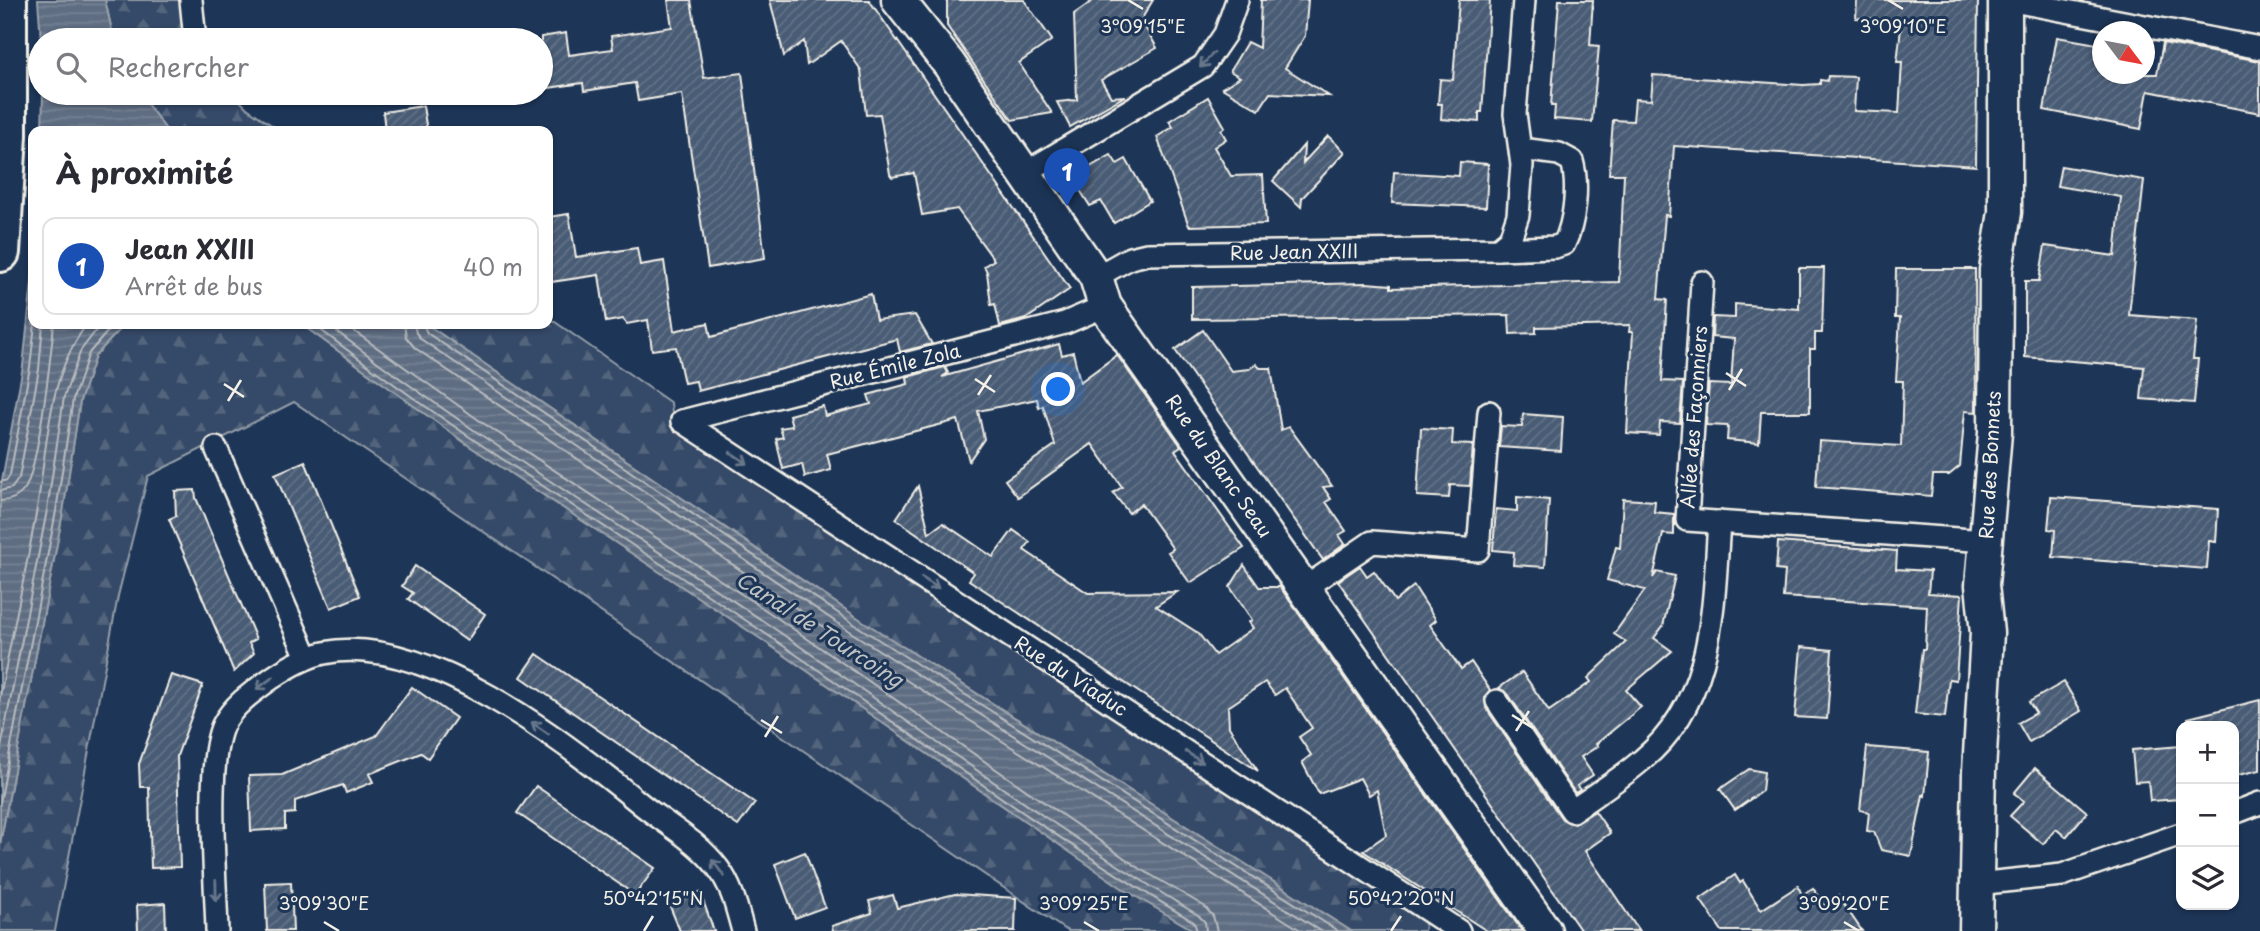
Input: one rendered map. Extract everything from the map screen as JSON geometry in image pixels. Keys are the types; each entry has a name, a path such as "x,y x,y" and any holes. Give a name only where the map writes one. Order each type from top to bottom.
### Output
{"highway":[{"path":"0,252 7,122 7,0"}],"street":[{"path":"191,0 194,28"},
{"path":"1025,173 1203,66 1226,34 1237,0"},
{"path":"1498,249 1510,239 1518,215 1521,149 1515,114 1524,0"},
{"path":"2006,0 2260,47"},
{"name":"Rue des Bonnets","path":"1976,931 1987,633 1982,584 1995,433 1996,270 2005,212 2006,0"},
{"name":"Rue du Blanc Seau","path":"908,4 1025,173 1100,291 1545,931"},
{"name":"Rue Jean XXIII","path":"1100,291 1130,258 1147,254 1498,249 1555,247 1564,244 1571,225 1575,170 1572,161 1559,153 1521,149"},
{"name":"Allée des Façonniers","path":"1702,282 1687,520 1986,541"},
{"name":"Rue Émile Zola","path":"682,421 1065,323 1100,291"},
{"path":"1306,587 1371,542 1478,550 1489,412"},
{"name":"Rue du Viaduc","path":"682,421 1459,931"},
{"path":"216,448 307,657"},
{"name":"Allée des Façonniers","path":"1497,701 1572,811 1643,760 1674,726 1702,671 1712,624 1719,522"},
{"path":"217,931 214,774 218,739 230,713 284,670 307,657 343,650 407,659 512,708 608,775 708,856 732,893 743,931"},
{"path":"2239,811 2260,803"},
{"path":"1976,884 2062,875 2176,836"}],"green space":[{"path":"105,0 184,0 188,28 111,28"},
{"path":"148,105 244,105 273,126 163,126"},
{"path":"553,320 671,403 673,423 1426,916 1424,931 1351,931 861,620 433,329 553,329"},
{"path":"120,329 308,329 468,445 758,637 1125,890 1195,931 1068,931 1061,927 294,402 148,476 118,596 55,931 0,931 0,844 63,512 80,401 95,356"}],"water":[{"path":"38,0 105,0 111,28 40,28"},
{"path":"43,105 148,105 163,126 42,126"},
{"path":"28,320 28,329 120,329 95,356 80,401 63,512 0,844 0,491 23,366"},
{"name":"Canal de Tourcoing","path":"308,329 433,329 861,620 1351,931 1195,931 1125,890 758,637 468,445"}],"building":[{"path":"668,0 691,0 704,78 742,73 765,258 708,268 682,94 638,101 635,83 584,91 583,83 553,87 553,35 566,33 569,55 613,49 611,36 672,27"},
{"path":"770,0 869,0 1070,289 1026,319 1000,326 995,304 991,305 984,266 994,260 957,209 922,215 914,173 892,177 880,114 866,115 861,70 841,41 807,65 804,41 784,56"},
{"path":"947,0 1024,0 1052,40 1019,63 1052,113 1012,120 947,26"},
{"path":"1094,0 1153,0 1141,20 1157,48 1101,80 1111,97 1125,96 1070,127 1057,102 1077,100 1074,14"},
{"path":"1261,0 1308,0 1305,36 1285,68 1329,96 1270,93 1259,110 1222,88 1240,77 1230,71 1247,42 1259,48"},
{"path":"1459,0 1490,0 1479,122 1441,119 1442,104 1438,104 1440,79 1453,80"},
{"path":"1559,0 1593,0 1590,45 1599,46 1592,122 1554,119 1555,106 1551,106"},
{"path":"1857,0 1978,0 1976,166 1674,146 1669,216 1665,215 1658,299 1667,300 1662,381 1683,382 1680,423 1660,422 1659,435 1627,433 1633,332 1629,332 1630,325 1536,327 1536,333 1510,334 1509,315 1192,319 1192,287 1366,283 1391,285 1391,288 1619,282 1624,174 1609,174 1613,120 1633,121 1635,99 1651,100 1653,75 1803,85 1820,84 1820,80 1827,81 1828,76 1856,77 1854,111 1899,113 1902,62 1897,62 1902,20 1856,18"},
{"path":"2057,37 2092,43 2092,84 2155,84 2163,43 2260,61 2260,113 2148,91 2141,129 2044,110"},
{"path":"1208,97 1225,127 1221,130 1226,139 1214,147 1231,176 1263,175 1266,224 1189,226 1157,137 1173,127 1169,121"},
{"path":"423,106 426,126 384,126 383,112"},
{"path":"1328,136 1345,152 1302,198 1301,207 1273,181 1304,145 1303,163"},
{"path":"1111,155 1117,164 1126,159 1150,201 1114,223 1101,201 1090,206 1078,187 1086,182 1081,172"},
{"path":"1460,162 1488,164 1486,207 1392,203 1394,172 1459,176"},
{"path":"2061,166 2144,180 2129,315 2197,320 2193,359 2198,359 2194,403 2141,399 2144,367 2025,357 2025,281 2039,281 2045,246 2115,256 2121,197 2057,186"},
{"path":"569,214 576,257 637,248 640,265 664,261 674,331 708,323 711,337 871,294 876,320 915,315 932,344 900,352 897,339 698,391 696,381 684,383 676,347 652,350 648,320 627,324 623,319 606,322 599,275 553,282 553,216"},
{"path":"1799,268 1824,268 1822,333 1815,333 1815,349 1810,349 1810,412 1761,412 1759,443 1727,440 1728,426 1706,425 1709,384 1731,385 1734,339 1712,337 1713,317 1735,318 1735,304 1799,309"},
{"path":"1896,269 1975,269 1976,412 1965,411 1960,466 1949,475 1933,475 1931,496 1816,487 1819,441 1901,446 1903,381 1896,381 1900,318 1895,318"},
{"path":"1203,330 1231,371 1249,369 1256,364 1260,368 1271,368 1281,430 1289,427 1332,486 1323,487 1331,499 1326,502 1346,531 1339,535 1345,544 1323,560 1175,350"},
{"path":"1059,344 1062,355 1073,352 1080,382 1117,355 1181,446 1175,450 1244,548 1190,583 1168,552 1173,549 1141,504 1129,513 1113,493 1122,487 1092,444 1018,497 1005,480 1055,445 1043,406 1039,408 1037,399 978,411 984,439 969,461 958,420 827,454 831,470 805,477 802,464 783,469 776,439 783,437 780,428 792,426 789,415 823,406 825,416 871,404 868,395 908,384 907,377 945,367 948,373 942,377"},
{"path":"1523,414 1563,417 1561,451 1499,447 1501,426 1522,427"},
{"path":"1421,428 1453,430 1452,444 1473,445 1470,486 1450,485 1449,498 1417,496"},
{"path":"305,461 360,596 331,608 275,474"},
{"path":"918,486 929,533 943,523 993,557 1013,530 1030,542 1024,550 1088,593 1177,592 1156,606 1198,633 1215,655 1253,628 1249,622 1252,620 1230,587 1244,565 1259,587 1280,587 1522,931 1487,931 1363,851 1386,835 1377,790 1369,795 1360,778 1319,794 1302,762 1311,755 1299,737 1312,728 1285,688 1275,695 1265,682 1228,707 1229,727 1258,771 969,580 974,573 896,519"},
{"path":"195,490 196,498 256,639 249,643 254,653 234,672 169,519 176,516 175,491"},
{"path":"1517,497 1549,500 1545,567 1513,565 1514,552 1493,550 1496,509 1517,511"},
{"path":"2051,497 2218,509 2216,542 2209,541 2207,569 2053,557 2055,530 2048,529"},
{"path":"1623,499 1655,501 1654,512 1674,514 1674,535 1663,534 1653,578 1657,572 1675,576 1663,626 1654,638 1672,651 1626,690 1641,707 1596,744 1598,746 1581,757 1593,775 1577,786 1580,790 1575,793 1508,694 1499,688 1522,672 1549,711 1591,682 1588,678 1626,642 1614,634 1645,590 1607,580 1616,547 1620,548"},
{"path":"1778,542 1897,551 1896,569 1930,571 1928,593 1962,595 1956,680 1949,679 1945,717 1915,714 1922,649 1925,649 1927,606 1783,597 1785,571 1776,570"},
{"path":"415,566 485,614 467,641 408,599 413,593 402,586"},
{"path":"1360,566 1367,576 1374,571 1395,601 1414,586 1436,620 1430,625 1461,669 1471,662 1490,690 1485,696 1486,708 1562,819 1574,824 1595,811 1610,833 1585,851 1639,931 1581,931 1338,581"},
{"path":"1801,647 1832,650 1827,719 1795,717"},
{"path":"537,654 755,803 738,826 521,677"},
{"path":"171,675 203,685 177,756 180,867 151,868 149,787 140,787 139,764"},
{"path":"2064,682 2081,711 2029,742 2018,723 2036,713 2029,702"},
{"path":"412,687 456,718 428,758 421,753 369,774 373,782 346,793 343,785 295,801 295,813 285,814 285,829 251,831 249,776 282,775 376,736"},
{"path":"2260,700 2260,770 2239,775 2239,721 2188,721 2188,718"},
{"path":"2176,746 2176,799 2150,801 2148,781 2135,782 2132,750"},
{"path":"1867,747 1929,752 1925,796 1923,795 1911,856 1881,850 1874,832 1867,831 1869,812 1860,810"},
{"path":"2035,768 2087,812 2066,837 2056,829 2043,844 2010,816 2024,801 2014,793"},
{"path":"1749,769 1764,772 1762,791 1735,810 1720,789"},
{"path":"536,786 655,868 635,895 517,813"},
{"path":"805,852 825,907 795,918 775,864"},
{"path":"1735,875 1740,883 1743,881 1761,910 1798,886 1802,895 1813,888 1824,906 1838,896 1862,931 1722,931 1700,899"},
{"path":"291,882 293,931 267,931 265,883"},
{"path":"700,892 714,931 680,931 669,904"},
{"path":"955,894 1016,898 1015,931 833,931 832,926 872,913 869,901 893,895 897,908"},
{"path":"165,903 166,931 138,931 137,905"}],"place":[{"name":"Jean XXIII","path":"1067,206"}]}
